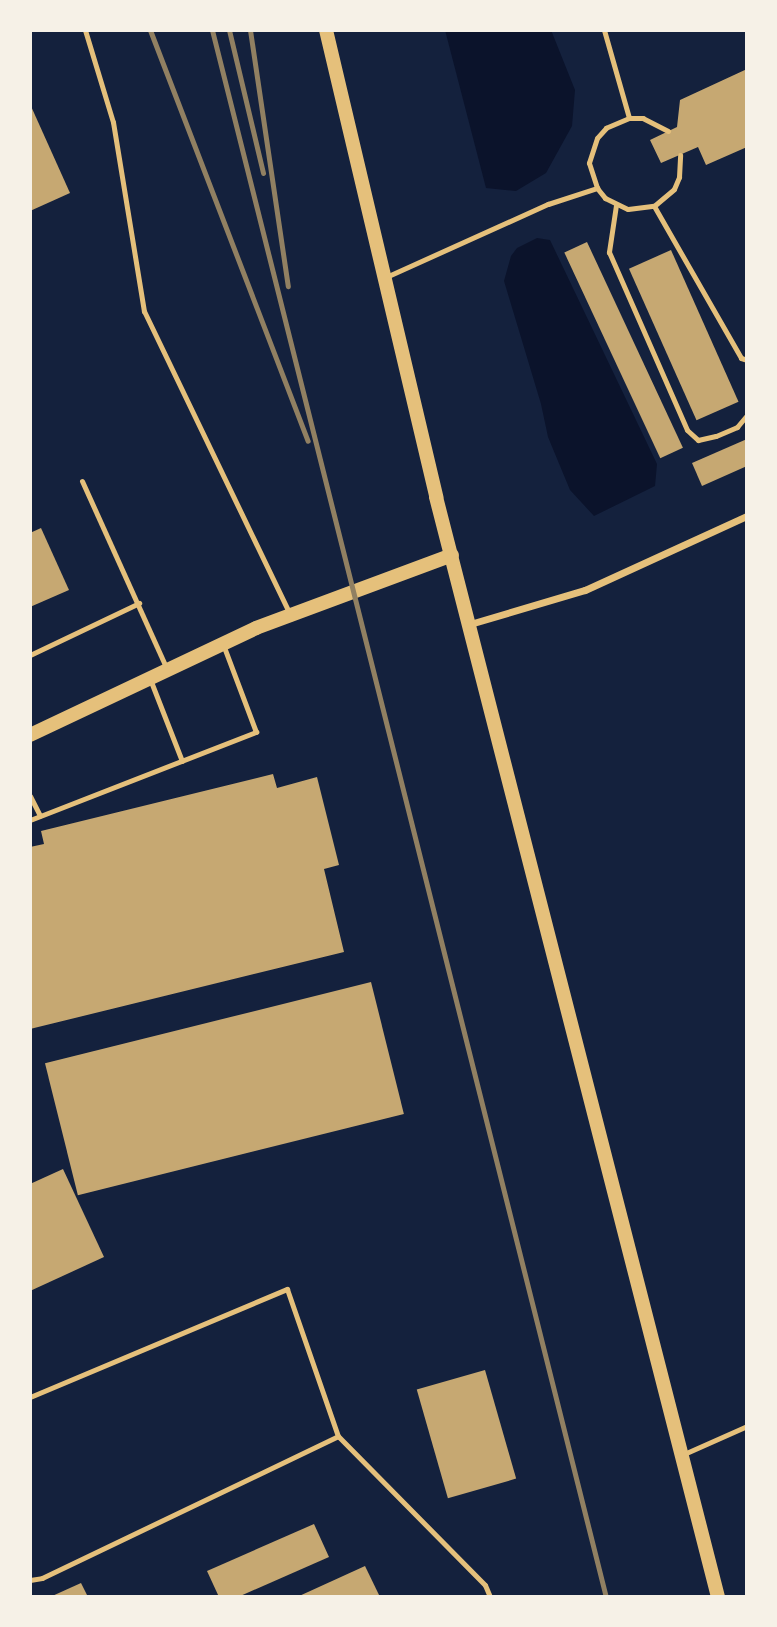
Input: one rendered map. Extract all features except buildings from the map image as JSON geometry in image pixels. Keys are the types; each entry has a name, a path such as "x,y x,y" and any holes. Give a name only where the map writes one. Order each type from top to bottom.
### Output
{"main road":[{"path":"326,30 383,278 452,555 718,1597"},
{"path":"30,735 290,615 452,555"}],"street":[{"path":"470,624 585,590 747,516"}],"lane":[{"path":"85,30 113,121 144,311 290,615"},
{"path":"604,30 629,118"},
{"path":"667,131 655,122 629,118 606,128 592,150 591,176 597,188 616,205 628,209 654,206 674,189 679,177 680,155"},
{"path":"383,278 548,204 597,188"},
{"path":"616,205 609,252 687,430 698,440 716,436 737,427 747,415"},
{"path":"654,206 741,358 747,360"},
{"path":"82,481 167,670"},
{"path":"30,655 139,603"},
{"path":"30,820 256,732 223,644"},
{"path":"150,679 182,761"},
{"path":"30,796 40,816"},
{"path":"30,1397 287,1289 338,1436 485,1585 490,1597"},
{"path":"681,1455 747,1426"},
{"path":"30,1580 42,1578 338,1436"}],"water":[{"path":"445,30 551,30 575,90 572,126 546,173 516,191 486,188"},
{"path":"537,238 550,240 657,464 655,486 594,516 570,490 548,437 541,404 504,281 511,256 517,248"}],"railway":[{"path":"150,30 308,441"},
{"path":"212,30 606,1597"},
{"path":"229,30 263,173"},
{"path":"250,30 288,286"}]}
